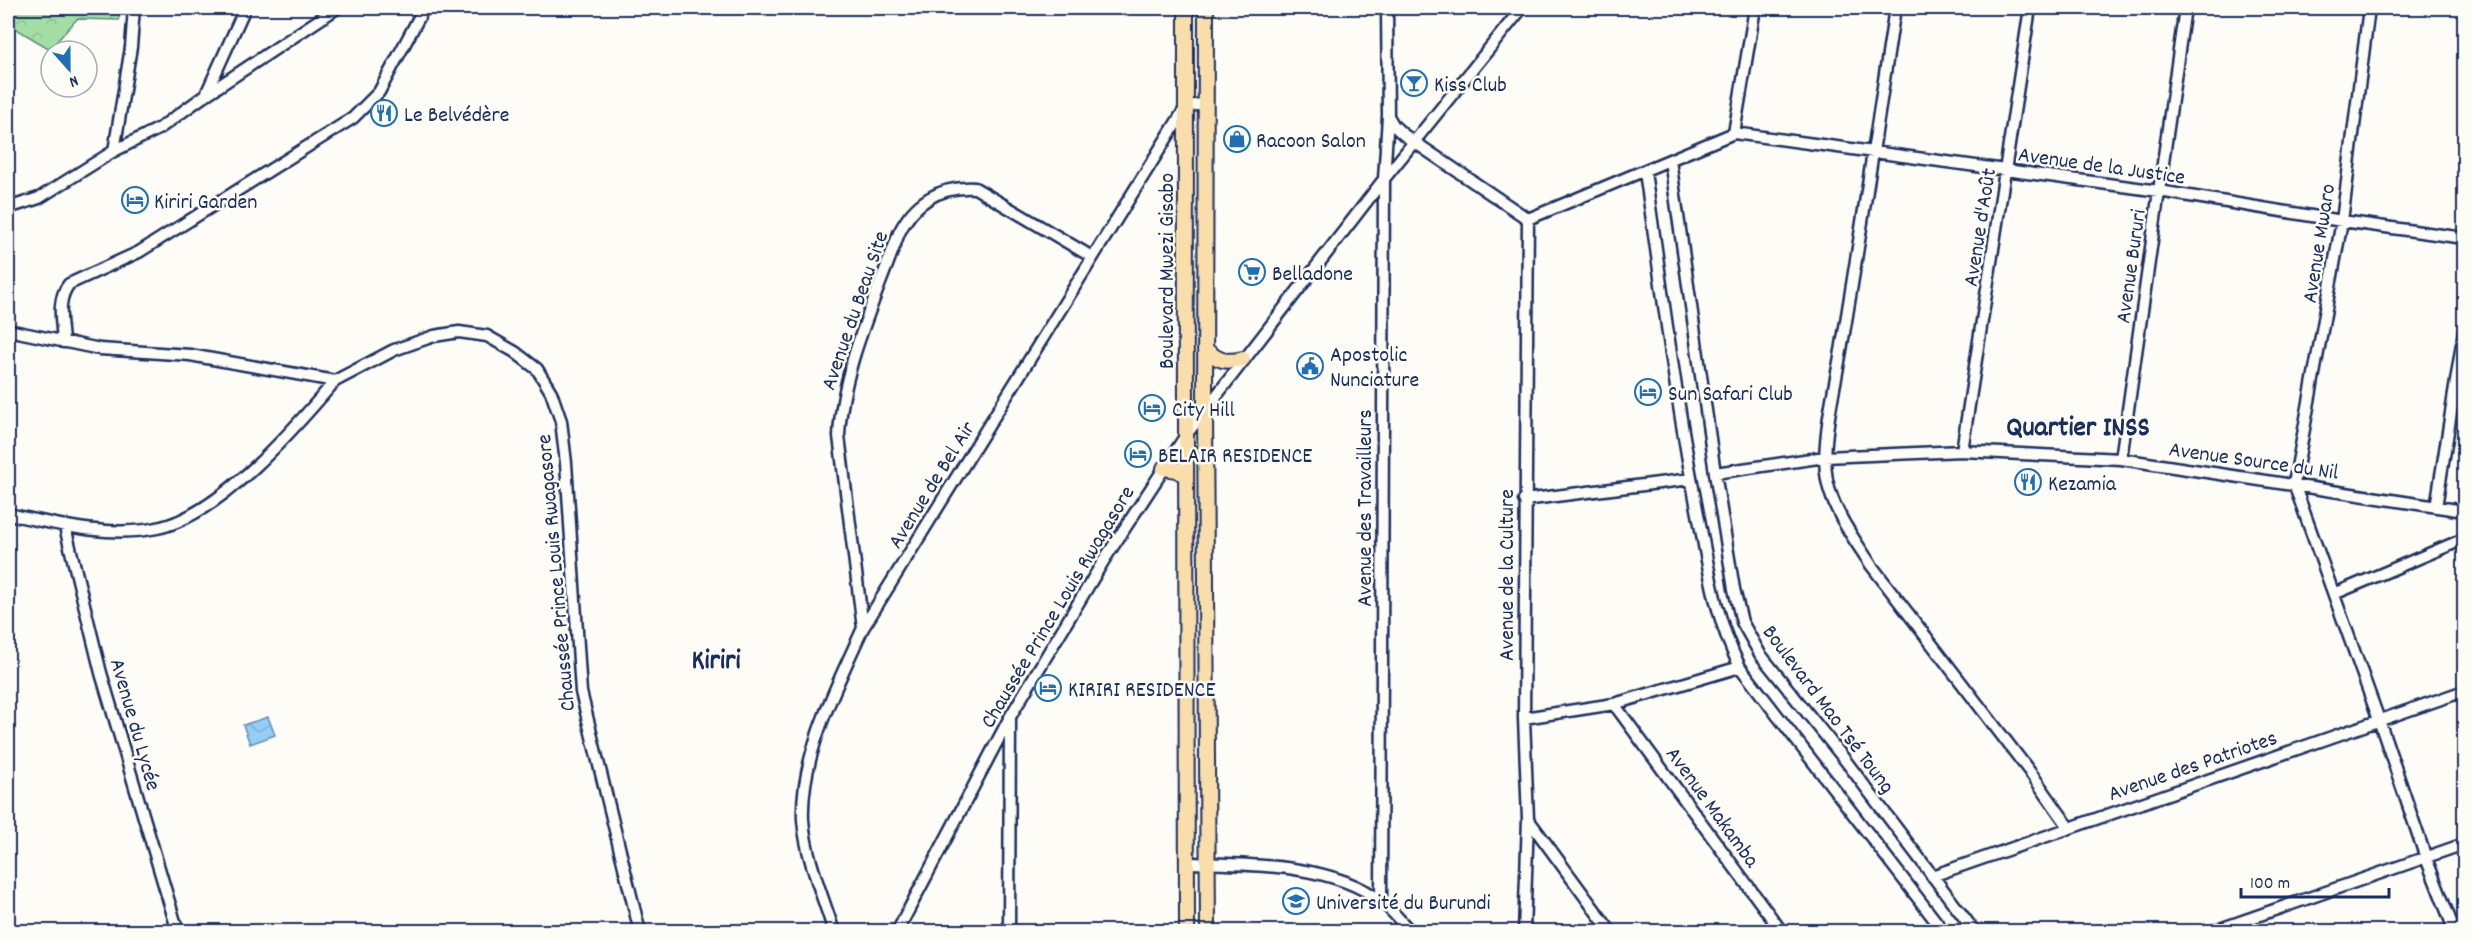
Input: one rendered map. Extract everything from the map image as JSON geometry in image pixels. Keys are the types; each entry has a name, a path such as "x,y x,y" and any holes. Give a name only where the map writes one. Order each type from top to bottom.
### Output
{"main road":[{"name":"Boulevard Mwezi Gisabo","path":"1186,8 1185,435 1189,665 1187,932"},
{"name":"Boulevard Mwezi Gisabo","path":"1206,8 1205,407 1208,932"},
{"path":"1205,349 1220,360 1232,362 1243,359"},
{"path":"1164,468 1177,470 1186,476"},
{"path":"1189,665 1208,665"}],"street":[{"path":"114,151 131,47 134,8"},
{"path":"207,94 245,8"},
{"path":"8,208 39,198 114,151 160,128 337,8"},
{"path":"63,342 61,303 63,292 69,284 140,252 353,118 379,92 424,8"},
{"name":"Avenue des Travailleurs","path":"1381,901 1384,179 1388,116 1387,8"},
{"name":"Chaussée Prince Louis Rwagasore","path":"897,932 1010,717 1104,560 1185,435 1384,179 1522,8"},
{"path":"1388,116 1394,126 1528,219 1734,133 1755,8"},
{"path":"1895,8 1825,458 1827,481 1835,502 1866,557 1907,614 2033,776 2069,827"},
{"name":"Avenue d'Août","path":"1962,451 2030,8"},
{"name":"Avenue Bururi","path":"2121,459 2185,8"},
{"name":"Avenue Mwaro","path":"2294,484 2342,221 2369,8"},
{"path":"1186,106 1206,103"},
{"name":"Avenue de Bel Air","path":"834,932 803,820 804,799 816,738 829,702 863,628 1186,106"},
{"name":"Avenue de la Justice","path":"1734,133 2160,191 2342,221 2464,238"},
{"name":"Boulevard Mao Tsé Toung","path":"1670,160 1715,473 1734,589 1742,622 1760,654 1845,760 1975,932"},
{"name":"Boulevard Mao Tsé Toung","path":"1645,172 1691,479 1714,596 1723,629 1740,667 1944,932"},
{"name":"Avenue du Beau Site","path":"863,628 839,436 840,411 844,387 899,233 908,214 922,203 942,193 961,187 975,188 1092,257"},
{"name":"Avenue de la Culture","path":"1524,932 1528,819 1524,718 1524,500 1528,219"},
{"path":"8,330 100,349 190,355 335,381"},
{"path":"2436,507 2464,331"},
{"name":"Chaussée Prince Louis Rwagasore","path":"335,381 394,350 434,336 459,332 487,336 515,352 537,369 551,392 561,421 566,463 581,692 640,932"},
{"path":"8,514 65,526 120,531 157,528 196,513 220,496 281,442 335,381"},
{"name":"Avenue Source du Nil","path":"1715,473 1825,458 1962,451 2121,459 2464,511"},
{"path":"1524,500 1691,479"},
{"path":"2294,484 2426,858 2455,932"},
{"name":"Avenue du Lycée","path":"65,526 101,674 178,932"},
{"path":"2334,594 2464,540"},
{"path":"1524,718 1614,704 1740,667"},
{"name":"Avenue des Patriotes","path":"1932,876 2464,691"},
{"name":"Avenue Makamba","path":"1614,704 1782,932"},
{"path":"1008,932 1010,717"},
{"path":"1528,819 1611,932"},
{"path":"2211,932 2464,844"},
{"path":"1187,863 1305,870 1350,884 1381,901 1411,932"}],"green space":[{"path":"8,8 119,8 119,20 77,19 59,39 39,39 39,42 8,24"}],"water":[{"path":"268,717 275,735 250,744 243,725"}],"place":[{"name":"Kiss Club","path":"1414,83"},
{"name":"Le Belvédère","path":"384,113"},
{"name":"Racoon Salon","path":"1237,139"},
{"name":"Kiriri Garden","path":"135,200"},
{"name":"Belladone","path":"1252,272"},
{"name":"Apostolic Nunciature","path":"1310,366"},
{"name":"Sun Safari Club","path":"1648,392"},
{"name":"City Hill","path":"1152,408"},
{"name":"BELAIR RESIDENCE","path":"1138,454"},
{"name":"Kezamia","path":"2028,482"},
{"name":"KIRIRI RESIDENCE","path":"1048,688"},
{"name":"Université du Burundi","path":"1296,901"}],"district":[{"name":"Quartier INSS","path":"2078,425"},
{"name":"Kiriri","path":"716,658"}]}
